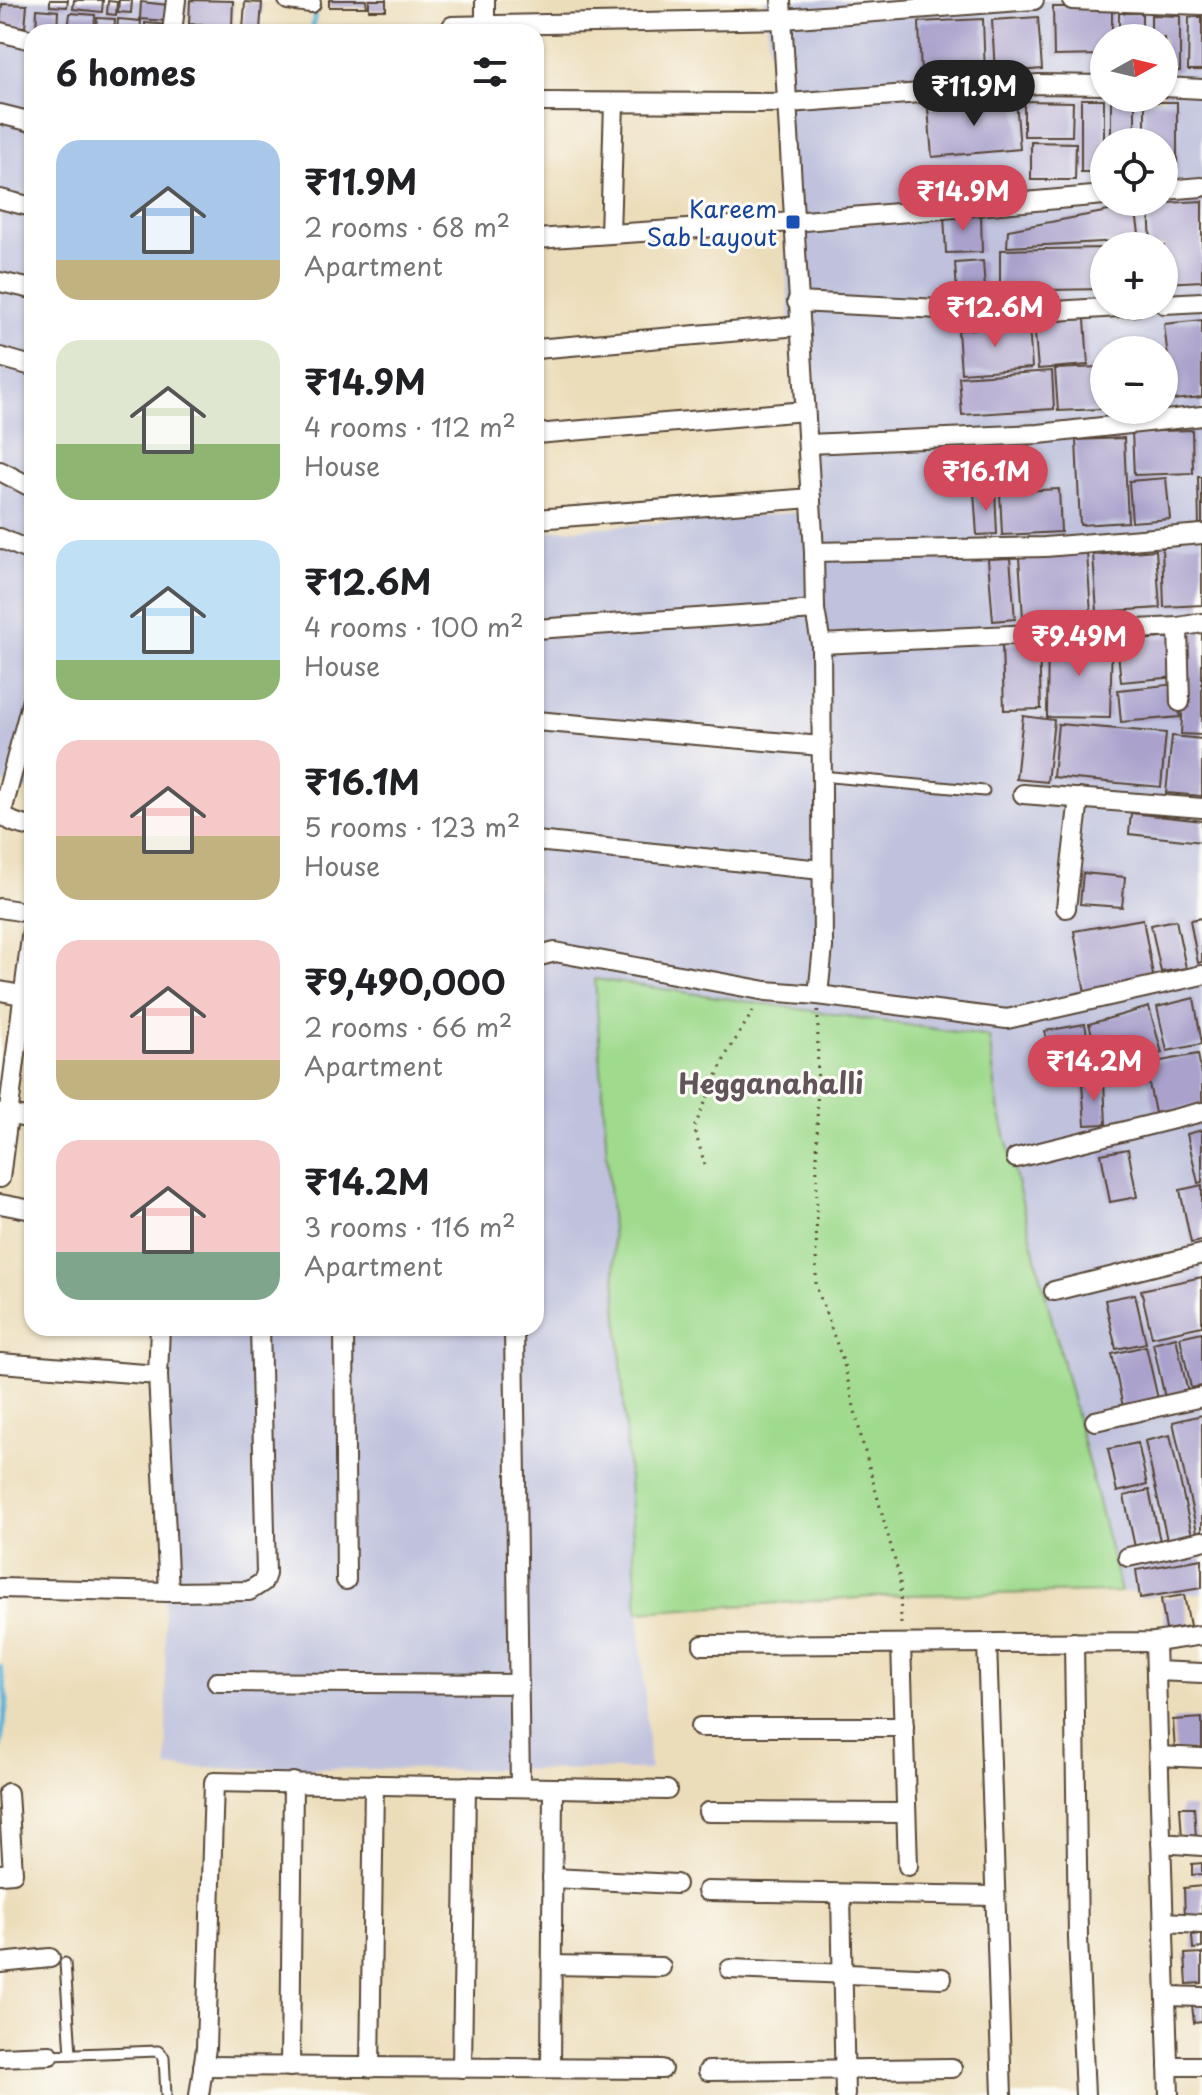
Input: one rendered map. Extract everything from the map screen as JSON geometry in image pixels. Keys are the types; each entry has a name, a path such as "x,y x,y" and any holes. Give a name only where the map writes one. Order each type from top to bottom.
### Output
{"street":[{"path":"173,24 176,0"},
{"path":"288,0 311,3"},
{"path":"485,0 485,24"},
{"path":"544,25 782,10 1034,0"},
{"path":"1072,0 1202,5"},
{"path":"782,10 815,610 821,644 823,947 818,995"},
{"path":"0,32 24,38"},
{"path":"544,102 788,103 1039,84 1090,85"},
{"path":"1178,88 1202,89"},
{"path":"610,234 614,103"},
{"path":"0,114 24,120"},
{"path":"1178,189 1202,187"},
{"path":"544,238 793,222 1090,196"},
{"path":"0,199 24,205"},
{"path":"0,282 24,287"},
{"path":"797,302 1022,313 1090,309"},
{"path":"1178,303 1202,302"},
{"path":"544,348 799,326"},
{"path":"0,357 24,364"},
{"path":"544,433 805,411"},
{"path":"808,444 1039,434 1202,416"},
{"path":"0,471 24,483"},
{"path":"544,518 811,498"},
{"path":"814,552 1045,547 1202,534"},
{"path":"0,538 24,548"},
{"path":"544,628 815,610"},
{"path":"821,644 1178,627 1202,623"},
{"path":"1178,627 1180,702"},
{"path":"544,722 821,746"},
{"path":"24,727 3,813 11,821 24,825"},
{"path":"1023,794 1202,808"},
{"path":"1066,908 1079,798"},
{"path":"544,842 822,870"},
{"path":"0,908 24,912"},
{"path":"544,955 555,952 766,991 1007,1019 1202,975"},
{"path":"0,991 24,995"},
{"path":"0,1178 4,1113 24,1016"},
{"path":"1016,1158 1202,1112"},
{"path":"4,1113 24,1117"},
{"path":"0,1204 24,1208"},
{"path":"1054,1291 1202,1254"},
{"path":"160,1336 158,1375 169,1592"},
{"path":"0,1588 249,1591 263,1582 266,1574 260,1336"},
{"path":"344,1336 346,1580"},
{"path":"514,1336 520,1787"},
{"path":"0,1363 158,1375"},
{"path":"1095,1421 1202,1397"},
{"path":"1128,1557 1202,1541"},
{"path":"703,1645 1155,1642 1202,1635"},
{"path":"1074,1642 1078,1938 1085,2095"},
{"path":"1155,1642 1169,2095"},
{"path":"987,1643 1002,2095"},
{"path":"901,1644 908,1866"},
{"path":"1156,1671 1202,1673"},
{"path":"217,1682 519,1684"},
{"path":"700,1727 904,1727"},
{"path":"1158,1756 1202,1758"},
{"path":"199,2095 203,2066 214,1782 667,1790"},
{"path":"290,2067 293,1782"},
{"path":"370,2068 374,1784"},
{"path":"462,2068 466,1786"},
{"path":"551,2068 553,1788"},
{"path":"0,1874 13,1873 8,1793"},
{"path":"708,1812 906,1813"},
{"path":"1161,1843 1202,1846"},
{"path":"552,1878 676,1884"},
{"path":"707,1891 995,1896"},
{"path":"841,1894 845,2095"},
{"path":"1164,1922 1202,1924"},
{"path":"0,1963 58,1960"},
{"path":"551,1965 661,1967"},
{"path":"730,1969 942,1978"},
{"path":"1166,1996 1202,1997"},
{"path":"0,2057 50,2055"},
{"path":"203,2066 662,2069"},
{"path":"1168,2066 1202,2066"},
{"path":"708,2071 952,2068"}],"lane":[{"path":"821,776 984,791"},
{"path":"58,1960 71,2054"},
{"path":"50,2055 158,2051 164,2057 166,2095"}],"path":[{"path":"705,1165 694,1128 726,1055 766,991"},
{"path":"818,995 816,1286 844,1364 900,1579 901,1644"}],"shaded area":[{"path":"0,0 189,0 185,24 24,24 24,788 0,781"},
{"path":"764,0 1202,0 1202,1594 1121,1592 998,1107 989,1037 596,979 650,1770 167,1768 164,1584 172,1336 544,1336 544,531 801,512 777,115"}],"green space":[{"path":"595,979 989,1037 998,1107 1121,1592 906,1595 638,1612"}],"building":[{"path":"50,0 68,0 67,7 50,6"},
{"path":"74,0 103,0 102,12 73,9"},
{"path":"119,0 132,0 131,13 118,12"},
{"path":"190,0 233,1 232,24 189,24"},
{"path":"329,0 366,0 367,7 329,7"},
{"path":"369,0 386,0 386,10 369,10"},
{"path":"108,1 117,2 116,15 107,14"},
{"path":"141,2 168,5 167,21 140,19"},
{"path":"245,2 262,3 260,24 243,24"},
{"path":"2,4 27,5 24,27 0,25"},
{"path":"1053,7 1112,7 1112,24 1090,24 1090,55 1054,56"},
{"path":"37,9 58,11 57,24 36,24"},
{"path":"70,13 95,15 94,24 69,24"},
{"path":"1119,13 1142,13 1142,24 1119,24"},
{"path":"1151,15 1180,16 1180,71 1178,24 1151,24"},
{"path":"1038,17 1042,69 995,73 992,20"},
{"path":"1189,17 1202,17 1202,70 1188,70"},
{"path":"97,18 115,19 115,24 97,24"},
{"path":"118,19 141,21 141,24 118,24"},
{"path":"983,19 985,75 921,77 919,22"},
{"path":"1081,99 1090,99 1090,112 1104,112 1104,128 1090,128 1090,172 1081,172"},
{"path":"1016,100 1020,149 932,157 928,108"},
{"path":"1024,101 1073,102 1072,136 1024,136"},
{"path":"1111,112 1135,112 1135,128 1111,128"},
{"path":"1145,112 1177,112 1177,128 1145,128"},
{"path":"1031,142 1076,143 1075,180 1031,180"},
{"path":"1202,201 1202,281 1178,282 1178,232 1150,232 1150,216 1178,216 1178,202"},
{"path":"981,213 982,252 946,253 944,214"},
{"path":"1090,215 1136,216 1139,232 1090,232 1090,243 1007,247 1008,230"},
{"path":"1090,248 1090,289 1000,291 1000,250"},
{"path":"983,261 986,304 958,305 955,263"},
{"path":"1085,319 1088,365 1038,369 1034,322"},
{"path":"1202,320 1202,397 1178,399 1178,336 1165,336 1164,324"},
{"path":"1029,325 1032,368 961,373 958,330"},
{"path":"1090,367 1090,410 1058,411 1055,369"},
{"path":"1052,371 1054,409 962,415 959,377"},
{"path":"1192,430 1193,473 1134,475 1132,432"},
{"path":"1124,438 1128,522 1080,525 1076,440"},
{"path":"1028,439 1030,486 974,489 971,442"},
{"path":"1198,477 1202,477 1202,528 1199,528"},
{"path":"1166,478 1170,519 1132,522 1129,481"},
{"path":"1059,489 1061,532 1002,535 1000,492"},
{"path":"995,490 997,534 977,535 974,492"},
{"path":"1202,543 1202,605 1164,607 1162,545"},
{"path":"1156,550 1160,608 1097,612 1093,555"},
{"path":"1087,553 1091,614 1023,618 1019,557"},
{"path":"1010,558 1015,619 993,621 988,559"},
{"path":"1187,631 1202,632 1202,735 1181,734"},
{"path":"1172,637 1176,677 1121,682 1117,642"},
{"path":"1048,639 1112,640 1110,718 1047,717"},
{"path":"1039,643 1041,709 1004,710 1002,644"},
{"path":"1177,684 1180,717 1121,722 1118,690"},
{"path":"1023,716 1054,720 1047,782 1016,779"},
{"path":"1058,724 1166,733 1161,787 1053,777"},
{"path":"1172,736 1202,739 1202,796 1166,793"},
{"path":"1131,813 1202,821 1202,842 1129,834"},
{"path":"1083,873 1125,877 1122,907 1080,904"},
{"path":"1202,918 1202,962 1198,963 1190,920"},
{"path":"1143,919 1154,981 1085,993 1074,931"},
{"path":"1176,920 1186,968 1161,972 1151,925"},
{"path":"1194,998 1202,1044 1167,1051 1157,1007"},
{"path":"1149,1007 1162,1053 1102,1070 1089,1024"},
{"path":"1085,1024 1095,1074 1054,1081 1045,1031"},
{"path":"1198,1054 1202,1103 1155,1113 1145,1064"},
{"path":"1104,1082 1106,1124 1085,1125 1082,1083"},
{"path":"1202,1130 1202,1182 1198,1183 1187,1134"},
{"path":"1128,1149 1137,1197 1110,1202 1101,1154"},
{"path":"1202,1185 1202,1241 1191,1243 1180,1190"},
{"path":"1202,1277 1202,1326 1152,1337 1141,1290"},
{"path":"1135,1294 1146,1343 1116,1349 1105,1300"},
{"path":"1202,1332 1202,1386 1191,1388 1180,1337"},
{"path":"1176,1337 1188,1393 1165,1398 1153,1343"},
{"path":"1146,1346 1158,1399 1123,1407 1112,1354"},
{"path":"1202,1415 1202,1531 1197,1532 1173,1422"},
{"path":"1170,1435 1192,1535 1167,1540 1145,1441"},
{"path":"1138,1443 1147,1485 1117,1492 1108,1449"},
{"path":"1149,1490 1160,1541 1135,1547 1124,1496"},
{"path":"1202,1559 1202,1588 1140,1598 1136,1570"},
{"path":"1184,1595 1190,1626 1166,1630 1161,1599"},
{"path":"1202,1718 1202,1751 1175,1752 1173,1720"},
{"path":"1180,1807 1194,1807 1196,1837 1182,1838"},
{"path":"1202,1863 1202,1874 1192,1875 1192,1864"},
{"path":"1202,1886 1202,1918 1185,1919 1184,1888"},
{"path":"1202,1934 1202,1948 1193,1949 1192,1935"},
{"path":"1202,1953 1202,1983 1187,1984 1185,1954"},
{"path":"1202,2004 1202,2022 1194,2023 1192,2005"}],"waterway":[{"path":"313,24 316,5"},
{"path":"0,1666 7,1702 0,1748"}],"place":[{"name":"Kareem Sab Layout","path":"793,222"}],"district":[{"name":"Hegganahalli","path":"771,1082"}]}
